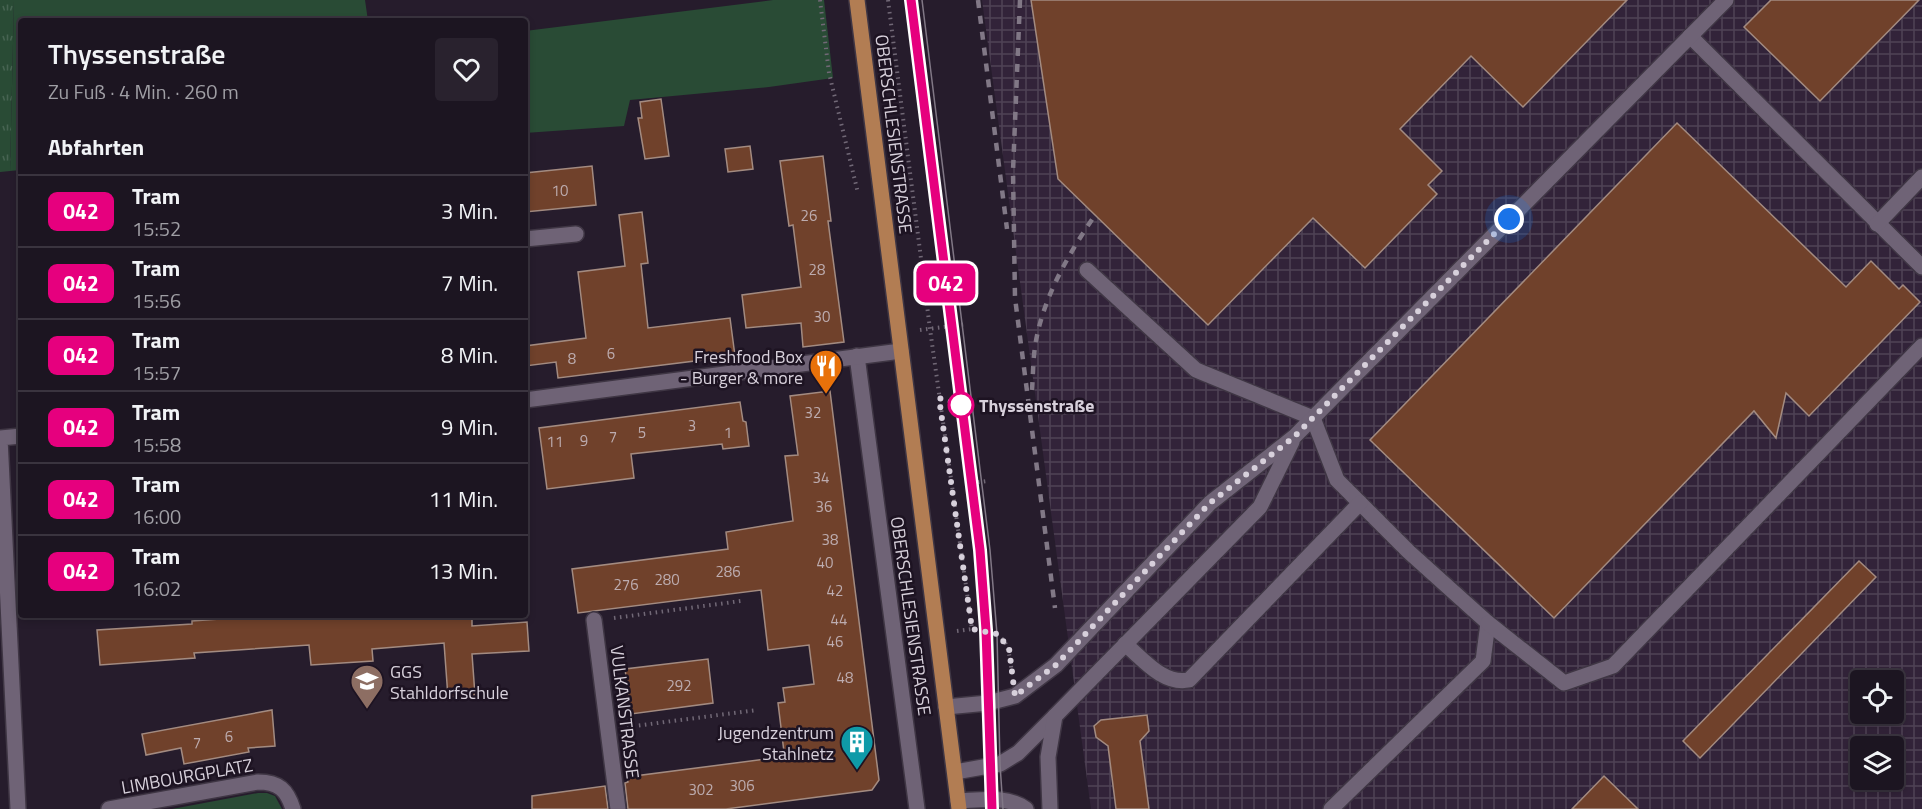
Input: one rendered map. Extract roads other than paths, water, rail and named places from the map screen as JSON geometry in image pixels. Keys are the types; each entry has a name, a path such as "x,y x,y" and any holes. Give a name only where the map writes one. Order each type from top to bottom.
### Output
{"main road":[{"name":"OBERSCHLESIENSTRASSE","path":"857,0 959,805"}],"street":[{"path":"946,707 988,703 1015,696 1056,665 1210,503 1294,437 1726,0"},
{"path":"1690,36 1922,267"},
{"path":"1877,224 1922,177"},
{"path":"528,239 576,234"},
{"path":"1087,270 1196,370 1312,418 1337,480 1409,552 1488,624 1564,682 1613,666 1922,346"},
{"path":"528,400 902,351"},
{"name":"OBERSCHLESIENSTRASSE","path":"857,356 917,809"},
{"path":"18,436 0,438 18,809"},
{"path":"955,772 1000,764 1018,753 1260,507 1294,437"},
{"path":"1125,644 1161,675 1177,683 1189,680 1360,503"},
{"name":"VULKANSTRASSE","path":"594,620 618,809"},
{"path":"1331,809 1483,661 1488,624"},
{"path":"1050,809 1048,757 1055,716"},
{"name":"LIMBOURGPLATZ","path":"109,809 258,782 270,782 285,790 293,809"},
{"path":"959,805 990,799 1002,800 1026,809"}],"tram line":[{"path":"911,0 980,550 986,630 992,809"},
{"name":"042","path":"911,0 980,550 986,630 992,809"},
{"path":"922,0 990,550 997,634 1003,809"}],"railway":[{"path":"978,0 1007,229"},
{"path":"1020,0 1013,171 1015,298 1055,608"},
{"path":"1032,390 1038,329 1050,295 1066,262 1095,215"}],"place":[{"name":"Freshfood Box - Burger & more","path":"826,395"},
{"name":"Thyssenstraße","path":"961,405"},
{"name":"GGS Stahldorfschule","path":"367,710"},
{"name":"Jugendzentrum Stahlnetz","path":"857,771"}]}
